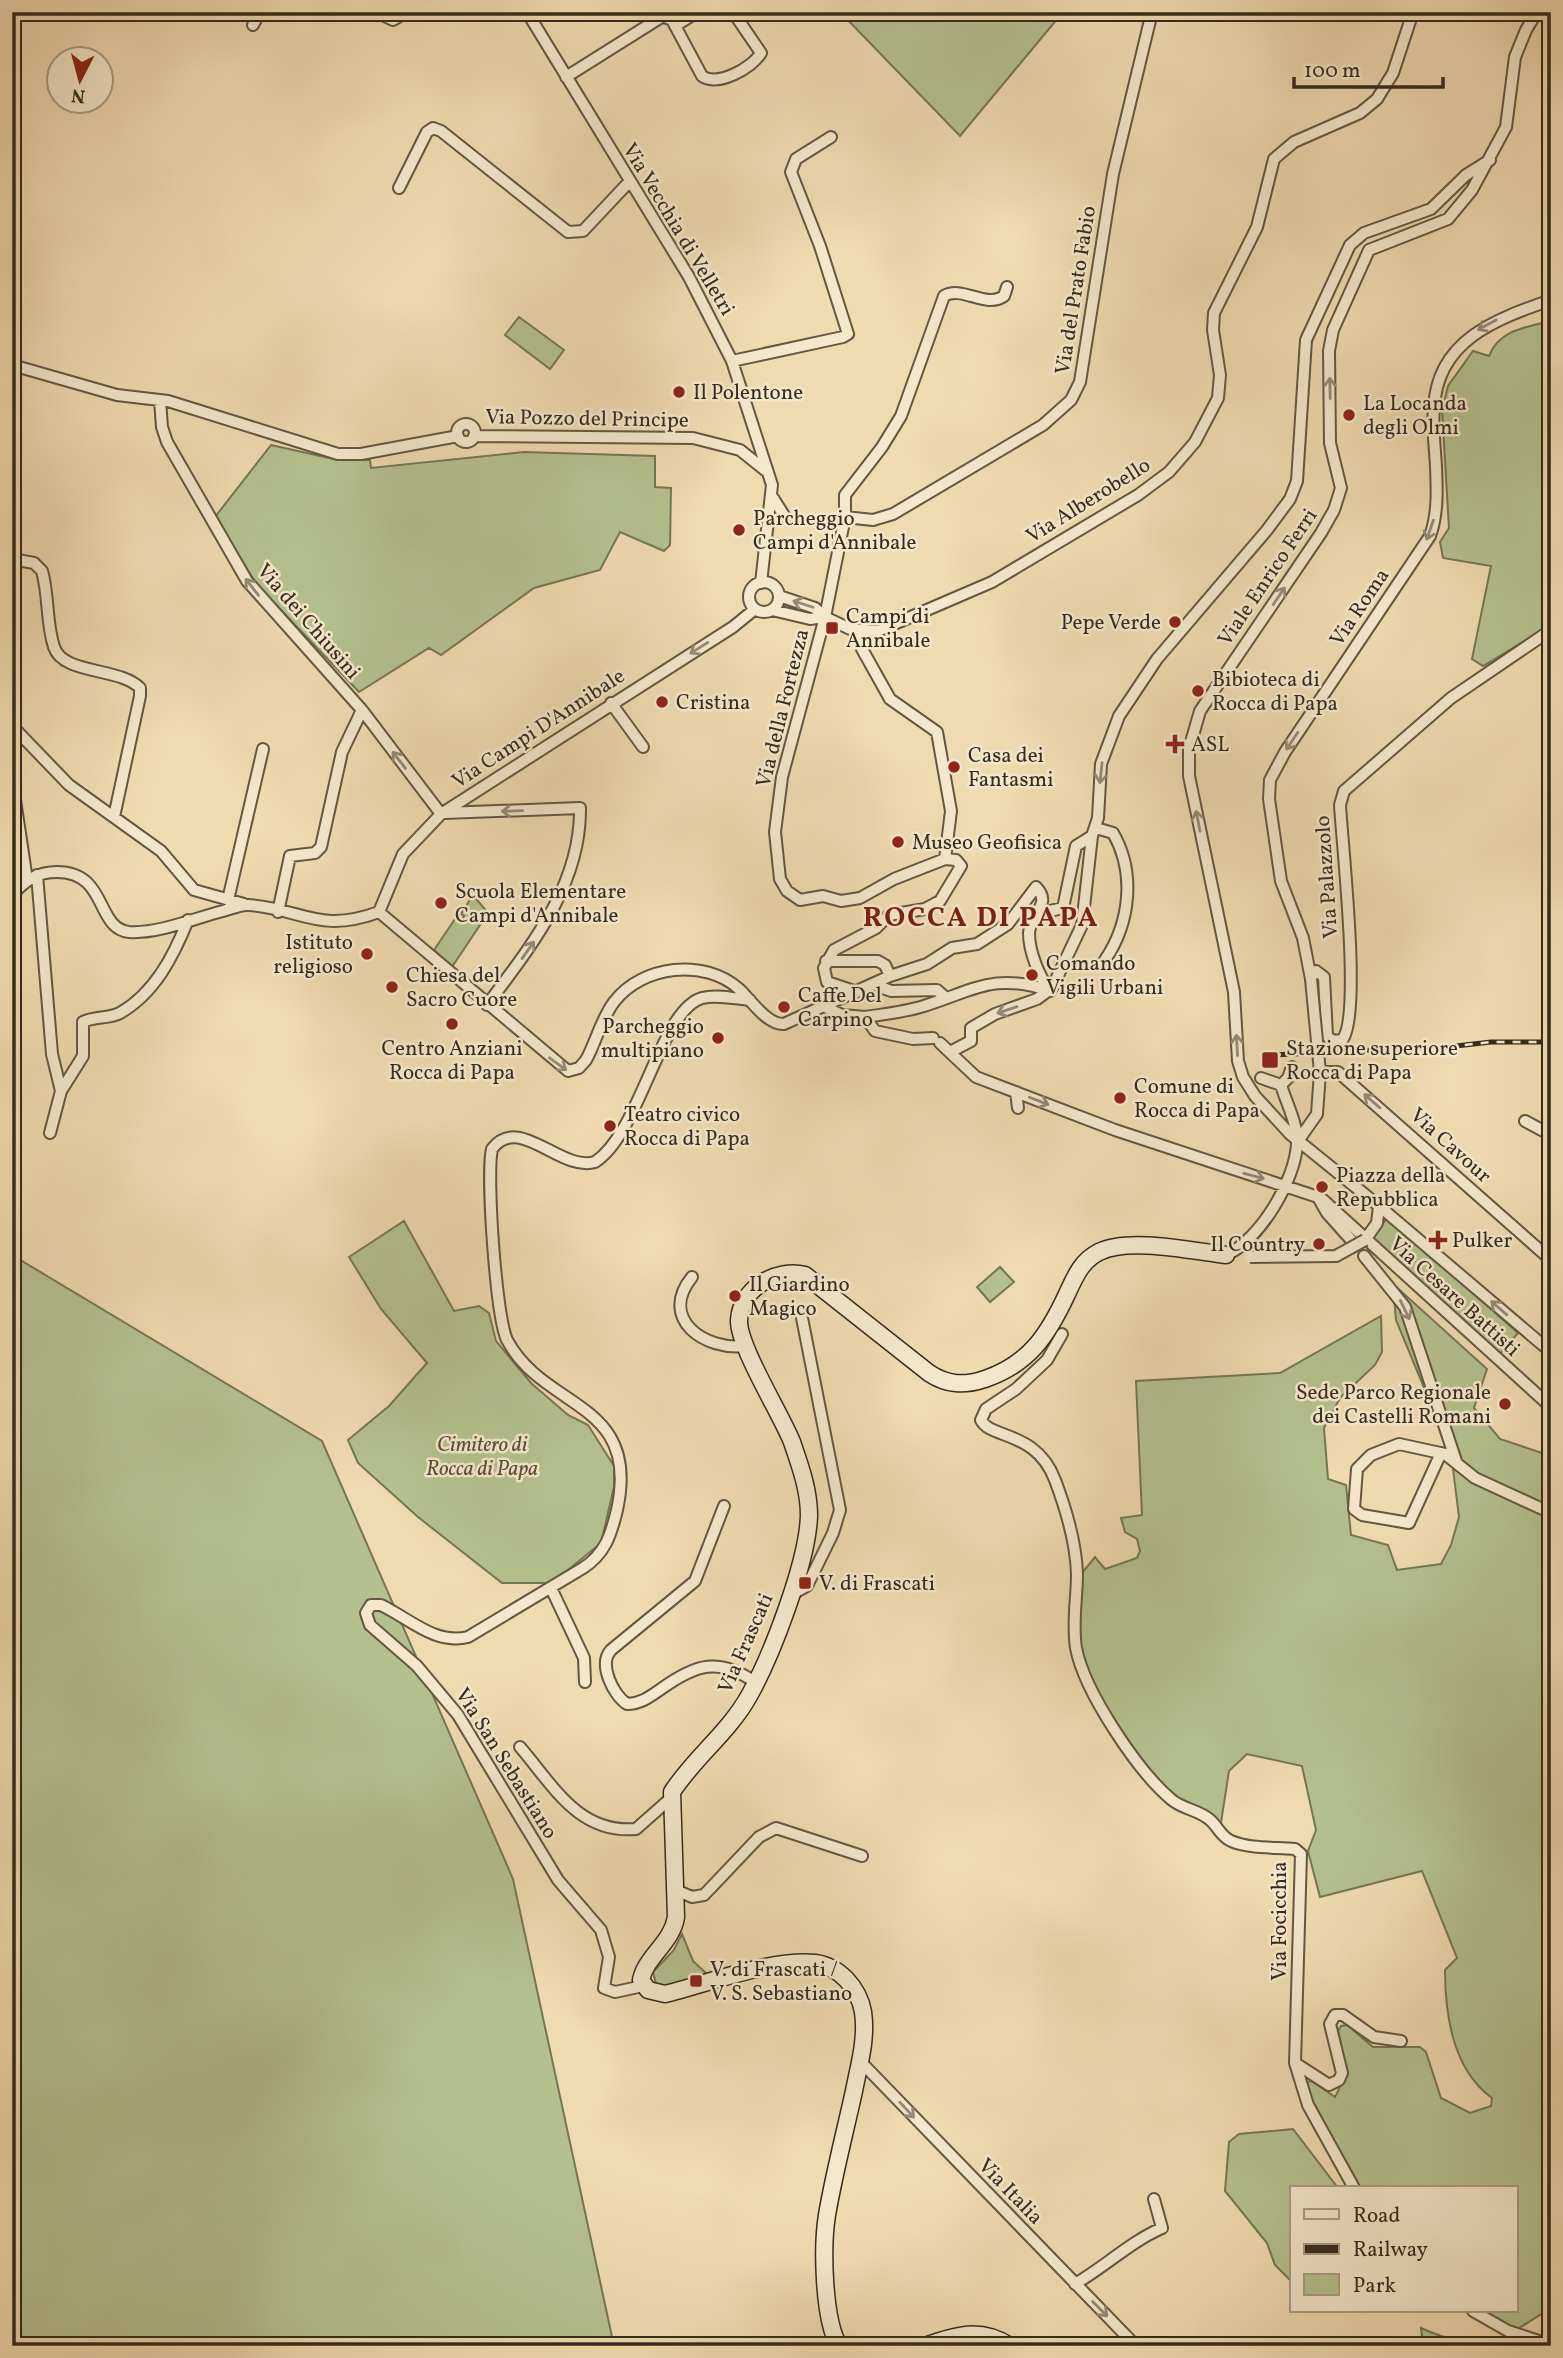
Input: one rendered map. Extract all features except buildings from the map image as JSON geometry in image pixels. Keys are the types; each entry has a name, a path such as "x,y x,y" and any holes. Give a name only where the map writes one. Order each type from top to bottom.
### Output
{"main road":[{"name":"Via Frascati","path":"671,1798 673,1790 749,1696 789,1596 807,1533 808,1502 792,1443 746,1346 739,1321 749,1297 771,1276 796,1273 815,1281 936,1378 952,1384 968,1383 1003,1372 1029,1356 1055,1319 1078,1270 1097,1253 1126,1246 1226,1255"},
{"path":"671,1798 678,1891 673,1931 644,1971 643,1986 651,1992 665,1994 790,1963 830,1966 852,1986 861,2004 864,2037 824,2241 824,2271 833,2331 839,2346"},
{"path":"925,2346 969,2333 986,2334 1010,2346"}],"street":[{"path":"253,25 260,12"},
{"path":"376,12 393,20 406,12"},
{"name":"Via Vecchia di Velletri","path":"527,12 689,277 732,361 770,478 773,498"},
{"path":"675,26 697,12"},
{"path":"566,77 660,14 668,16 675,26 702,76 718,80 755,60 761,53 733,12"},
{"name":"Via del Prato Fabio","path":"845,517 873,520 893,514 1036,430 1062,410 1076,392 1092,316 1113,174 1152,12"},
{"name":"Via Alberobello","path":"860,632 878,631 992,582 1138,495 1180,462 1210,416 1218,398 1220,384 1214,313 1257,227 1274,159 1294,142 1360,113 1377,99 1394,73 1413,12"},
{"name":"Viale Enrico Ferri","path":"1298,1140 1252,1092 1239,1068 1234,992 1189,775 1190,742 1200,711 1321,533 1337,504 1341,488 1330,443 1329,346 1365,256 1380,243 1452,216 1490,160 1509,119 1516,52 1537,12"},
{"path":"399,188 427,132 433,128 441,131 568,232 583,231 629,182"},
{"path":"732,361 843,338 848,334 820,246 792,172 796,159 831,137"},
{"path":"950,1052 971,1041 971,1028 995,1014 1050,991 1082,925 1101,764 1123,709 1154,663 1267,530 1293,494 1297,481 1306,340 1350,245 1364,233 1431,209 1465,175 1490,160"},
{"name":"Via della Fortezza","path":"948,859 894,879 854,900 838,900 824,896 803,900 788,891 779,875 775,845 782,777 825,617 845,517 845,495 882,447 904,409 942,299 953,292 995,300 1004,296 1007,287"},
{"name":"Via Roma","path":"1298,1140 1317,1114 1320,1072 1311,979 1303,938 1281,881 1269,799 1272,776 1430,536 1436,504 1434,405 1447,361 1460,344 1485,325 1551,300"},
{"name":"Via Pozzo del Principe","path":"12,365 117,395 160,400 338,454 374,452 458,436 464,442 474,436 639,436 700,439 746,453 758,462 770,478"},
{"name":"Via dei Chiusini","path":"160,400 167,442 241,573 362,710 441,814"},
{"path":"773,498 785,517"},
{"path":"761,583 773,498"},
{"path":"12,559 34,562 42,571 53,644 58,654 73,664 131,681 140,688 114,817"},
{"path":"825,617 810,619 772,610 755,610 749,595 753,587 761,583 771,584 779,596 815,608 825,617 860,632 862,649 890,699 936,730 943,775 947,779 951,820 948,859 961,866 943,899 925,909 889,915 876,928 834,950 827,961 824,975 829,984 857,992"},
{"path":"772,610 779,596"},
{"name":"Via Campi D'Annibale","path":"379,912 403,854 441,814 733,627 755,610"},
{"name":"Via Palazzolo","path":"1311,979 1316,971 1325,976 1327,1036 1333,1041 1342,1040 1348,1028 1350,955 1341,816 1344,791 1451,698 1551,630"},
{"path":"611,703 643,747"},
{"path":"278,912 290,856 315,853 321,847 342,752 362,710"},
{"path":"14,734 69,785 161,851 194,890 278,912 336,922 379,912 561,1068 570,1072 586,1060 614,1001 653,976 680,969 702,970 724,978 775,1023 784,1024 890,976 923,965 952,948 977,944 1003,927 1036,887 1043,898 1030,926 1030,939 1040,975 1050,991"},
{"path":"14,734 12,781 32,877 52,1050 61,1091"},
{"path":"228,900 263,749"},
{"path":"441,814 580,808 578,838 560,897 540,933 487,1005"},
{"path":"1037,914 1063,908 1076,846 1094,832 1114,836 1128,881 1121,933 1105,960"},
{"path":"12,895 32,877 65,872 82,876 92,886 114,924 125,931 143,931 247,905"},
{"path":"50,1133 61,1091 83,1056 83,1022 120,1013 144,995 167,964 188,920"},
{"path":"827,961 878,961 885,965 890,976"},
{"path":"825,1007 842,1015 865,1017 908,1010 1002,981 1050,991"},
{"path":"873,984 891,991 937,990 946,998"},
{"name":"Via San Sebastiano","path":"643,1986 615,1992 604,1988 609,1956 601,1930 554,1874 461,1719 417,1666 370,1625 366,1615 368,1607 381,1605 437,1636 459,1639 481,1630 551,1588 597,1558 607,1544 619,1497 620,1468 612,1441 596,1417 529,1371 504,1331 497,1296 492,1149 503,1140 521,1137 568,1162 595,1162 608,1150 634,1108 681,1012 703,998 750,1000"},
{"path":"865,1017 875,1031 913,1039 936,1040 976,1077 1206,1162 1287,1185 1318,1197 1365,1240"},
{"path":"1281,1085 1288,1078 1292,1067"},
{"name":"Via Cavour","path":"1320,1072 1342,1074 1551,1260"},
{"path":"1261,1079 1281,1085"},
{"path":"1226,1255 1251,1236 1287,1185 1298,1140 1281,1085"},
{"path":"1015,1114 1016,1092"},
{"path":"1525,1121 1551,1135"},
{"path":"1298,1140 1551,1352"},
{"path":"1318,1197 1327,1213 1352,1241"},
{"path":"1226,1255 1336,1256 1365,1240 1377,1223 1379,1206"},
{"name":"Via Cesare Battisti","path":"1365,1240 1551,1407"},
{"path":"1364,1255 1405,1307 1456,1461"},
{"path":"692,1277 684,1290 682,1302 690,1329 709,1344 728,1348 746,1346"},
{"path":"789,1596 807,1586 833,1533 840,1510 802,1318"},
{"name":"Via Focicchia","path":"1062,1334 1047,1360 1010,1394 986,1409 981,1420 988,1428 1032,1446 1046,1461 1054,1478 1075,1557 1075,1640 1078,1657 1125,1747 1166,1795 1186,1810 1207,1818 1228,1839 1295,1849 1301,1854 1302,1905 1295,2063 1308,2105 1353,2186"},
{"path":"1441,1453 1409,1523 1362,1515 1354,1509 1357,1469 1371,1455 1394,1445 1441,1453 1456,1461 1475,1478 1551,1513"},
{"path":"724,1506 695,1581 611,1650 606,1657 605,1666 619,1696 627,1704 638,1703 683,1675 712,1665 730,1668 755,1682"},
{"path":"551,1588 582,1652 587,1669 584,1682"},
{"path":"520,1747 576,1812 592,1823 636,1829 671,1798"},
{"path":"678,1891 692,1898 704,1895 758,1837 772,1828 792,1831 862,1856"},
{"path":"1295,2063 1323,2083 1333,2085 1339,2080 1342,2073 1330,2024 1335,2015 1343,2015 1374,2037 1401,2041"},
{"name":"Via Italia","path":"860,2061 1136,2346"},
{"path":"1075,2284 1106,2266 1136,2239 1162,2228 1154,2199"},
{"path":"1475,2312 1508,2332 1551,2345"}],"green space":[{"path":"840,12 1063,12 960,136"},
{"path":"519,317 564,350 550,369 505,335"},
{"path":"1551,321 1551,625 1483,666 1472,659 1491,566 1443,558 1440,542 1449,528 1442,410 1448,386 1473,351 1489,356 1499,340 1506,335"},
{"path":"271,445 338,460 370,460 371,468 524,452 655,456 655,487 671,488 670,545 664,551 620,532 600,570 534,588 441,655 429,648 359,692 257,585 215,517"},
{"path":"473,895 488,913 452,967 434,950 455,919 460,922 464,916 461,914"},
{"path":"1386,1219 1404,1231 1518,1333 1499,1355 1373,1239"},
{"name":"Cimitero di Rocca di Papa","path":"404,1221 454,1311 479,1306 489,1313 496,1341 531,1383 568,1415 588,1425 614,1466 614,1487 601,1543 552,1583 502,1583 418,1517 358,1463 348,1440 389,1406 427,1363 381,1309 349,1257"},
{"path":"12,1255 322,1441 513,1879 614,2346 12,2346"},
{"path":"1000,1267 1014,1282 990,1302 977,1287"},
{"path":"1393,1284 1487,1369 1474,1408 1500,1439 1551,1456 1551,2308 1516,2330 1483,2312 1518,2312 1518,2186 1359,2186 1317,2115 1306,2082 1312,2081 1335,2097 1344,2072 1338,2031 1341,2026 1347,2025 1373,2047 1420,2047 1426,2052 1441,2098 1470,2113 1491,2106 1492,2098 1468,2073 1454,2040 1447,2005 1445,1970 1457,1958 1422,1871 1320,1897 1308,1851 1316,1830 1302,1766 1247,1754 1229,1771 1220,1829 1183,1805 1124,1739 1089,1677 1078,1647 1082,1573 1095,1557 1105,1569 1137,1558 1140,1551 1137,1539 1125,1532 1121,1518 1142,1515 1136,1381 1280,1373 1381,1316 1382,1352 1375,1365 1340,1398 1324,1428 1328,1479 1346,1485 1351,1535 1388,1545 1397,1570 1441,1564 1451,1545 1459,1517 1451,1453 1396,1320"},
{"path":"682,1934 693,1961 709,1976 668,1986 656,1984 653,1972 674,1950"},
{"path":"1293,2129 1336,2186 1290,2186 1290,2280 1275,2265 1267,2243 1225,2191 1229,2142 1239,2134"},
{"path":"1421,2328 1449,2339 1492,2346 1423,2346"},
{"path":"1521,2343 1534,2346 1492,2346"}],"railway":[{"path":"1273,1055 1491,1042 1551,1042"}],"place":[{"name":"Il Polentone","path":"679,392"},
{"name":"La Locanda degli Olmi","path":"1349,415"},
{"name":"Parcheggio Campi d'Annibale","path":"739,530"},
{"name":"Pepe Verde","path":"1175,622"},
{"name":"Campi di Annibale","path":"832,628"},
{"name":"Bibioteca di Rocca di Papa","path":"1198,691"},
{"name":"Cristina","path":"662,702"},
{"name":"ASL","path":"1175,744"},
{"name":"Casa dei Fantasmi","path":"954,767"},
{"name":"Museo Geofisica","path":"898,842"},
{"name":"Scuola Elementare Campi d'Annibale","path":"441,903"},
{"name":"Istituto religioso","path":"367,954"},
{"name":"Comando Vigili Urbani","path":"1032,975"},
{"name":"Chiesa del Sacro Cuore","path":"392,987"},
{"name":"Caffe Del Carpino","path":"784,1007"},
{"name":"Centro Anziani Rocca di Papa","path":"452,1024"},
{"name":"Parcheggio multipiano","path":"718,1038"},
{"name":"Stazione superiore Rocca di Papa","path":"1270,1060"},
{"name":"Comune di Rocca di Papa","path":"1120,1098"},
{"name":"Teatro civico Rocca di Papa","path":"610,1126"},
{"name":"Piazza della Repubblica","path":"1322,1187"},
{"name":"Pulker","path":"1438,1240"},
{"name":"Il Country","path":"1319,1244"},
{"name":"Il Giardino Magico","path":"735,1296"},
{"name":"Sede Parco Regionale dei Castelli Romani","path":"1505,1404"},
{"name":"V. di Frascati","path":"805,1583"},
{"name":"V. di Frascati / V. S. Sebastiano","path":"696,1981"}],"district":[{"name":"ROCCA DI PAPA","path":"981,916"}]}
